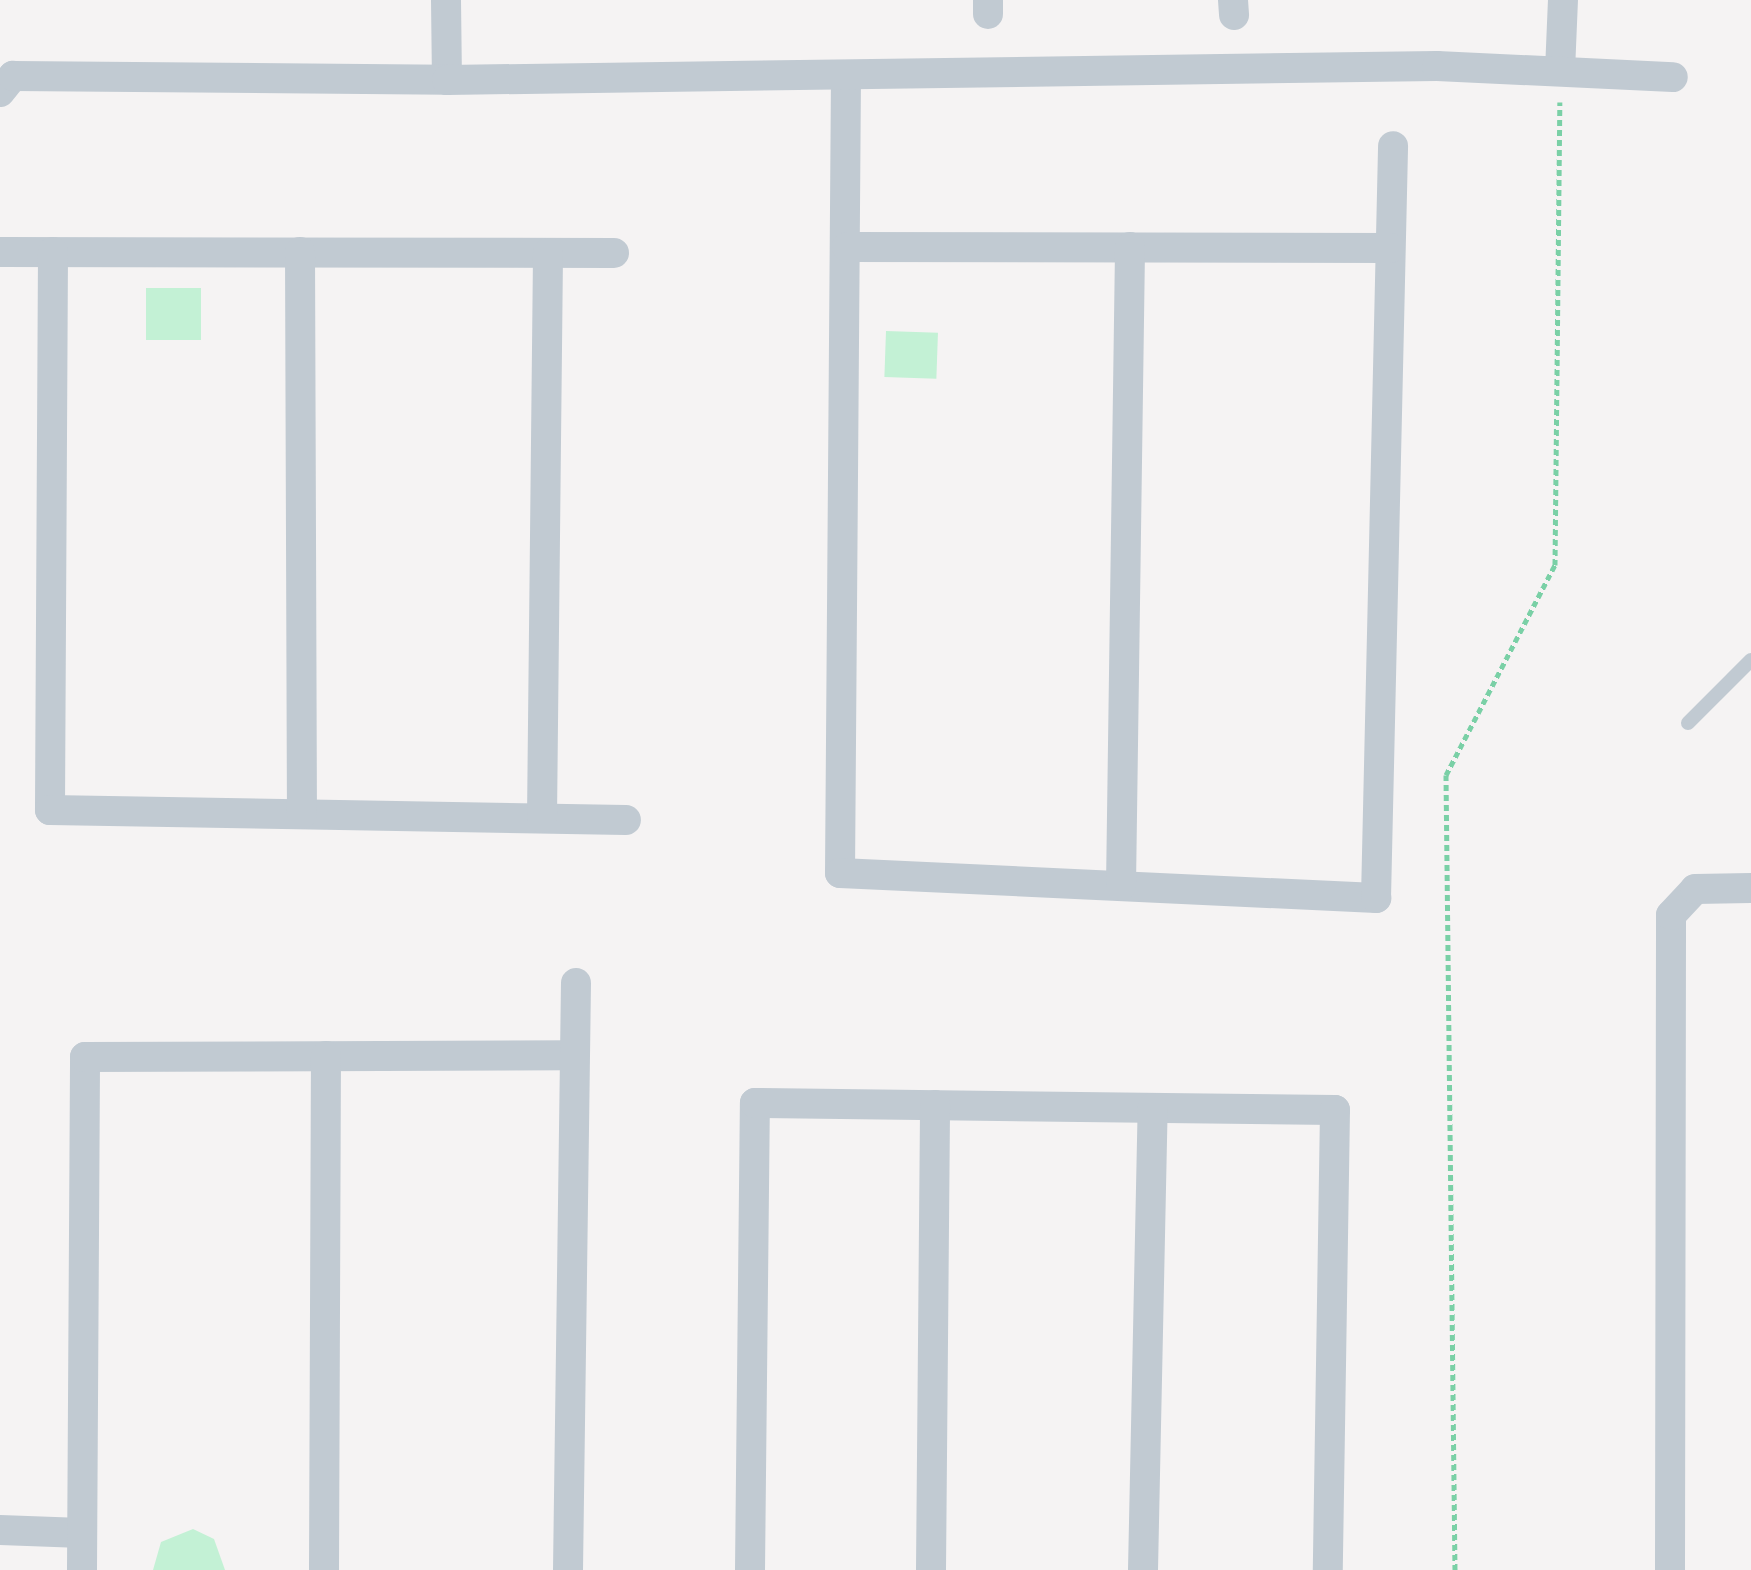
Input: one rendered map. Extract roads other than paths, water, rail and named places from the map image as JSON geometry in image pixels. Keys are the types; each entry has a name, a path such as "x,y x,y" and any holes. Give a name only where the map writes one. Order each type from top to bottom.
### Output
{"street":[{"path":"446,0 447,80"},
{"path":"1560,71 1563,0"},
{"path":"0,92 13,76 447,80 1437,66 1673,77"},
{"path":"846,75 840,873 1376,898 1393,146"},
{"path":"847,247 1390,248"},
{"path":"1121,886 1130,247"},
{"path":"0,252 614,253"},
{"path":"53,252 50,810 626,820"},
{"path":"300,252 302,814"},
{"path":"542,818 548,253"},
{"path":"1670,1570 1671,915 1695,889 1751,888"},
{"path":"568,1570 576,983"},
{"path":"82,1570 85,1057 573,1055"},
{"path":"324,1570 326,1056"},
{"path":"750,1570 755,1103 1335,1110 1328,1570"},
{"path":"931,1570 935,1105"},
{"path":"1143,1570 1153,1108"},
{"path":"0,1530 82,1533"}],"lane":[{"path":"1688,723 1751,660"}]}
